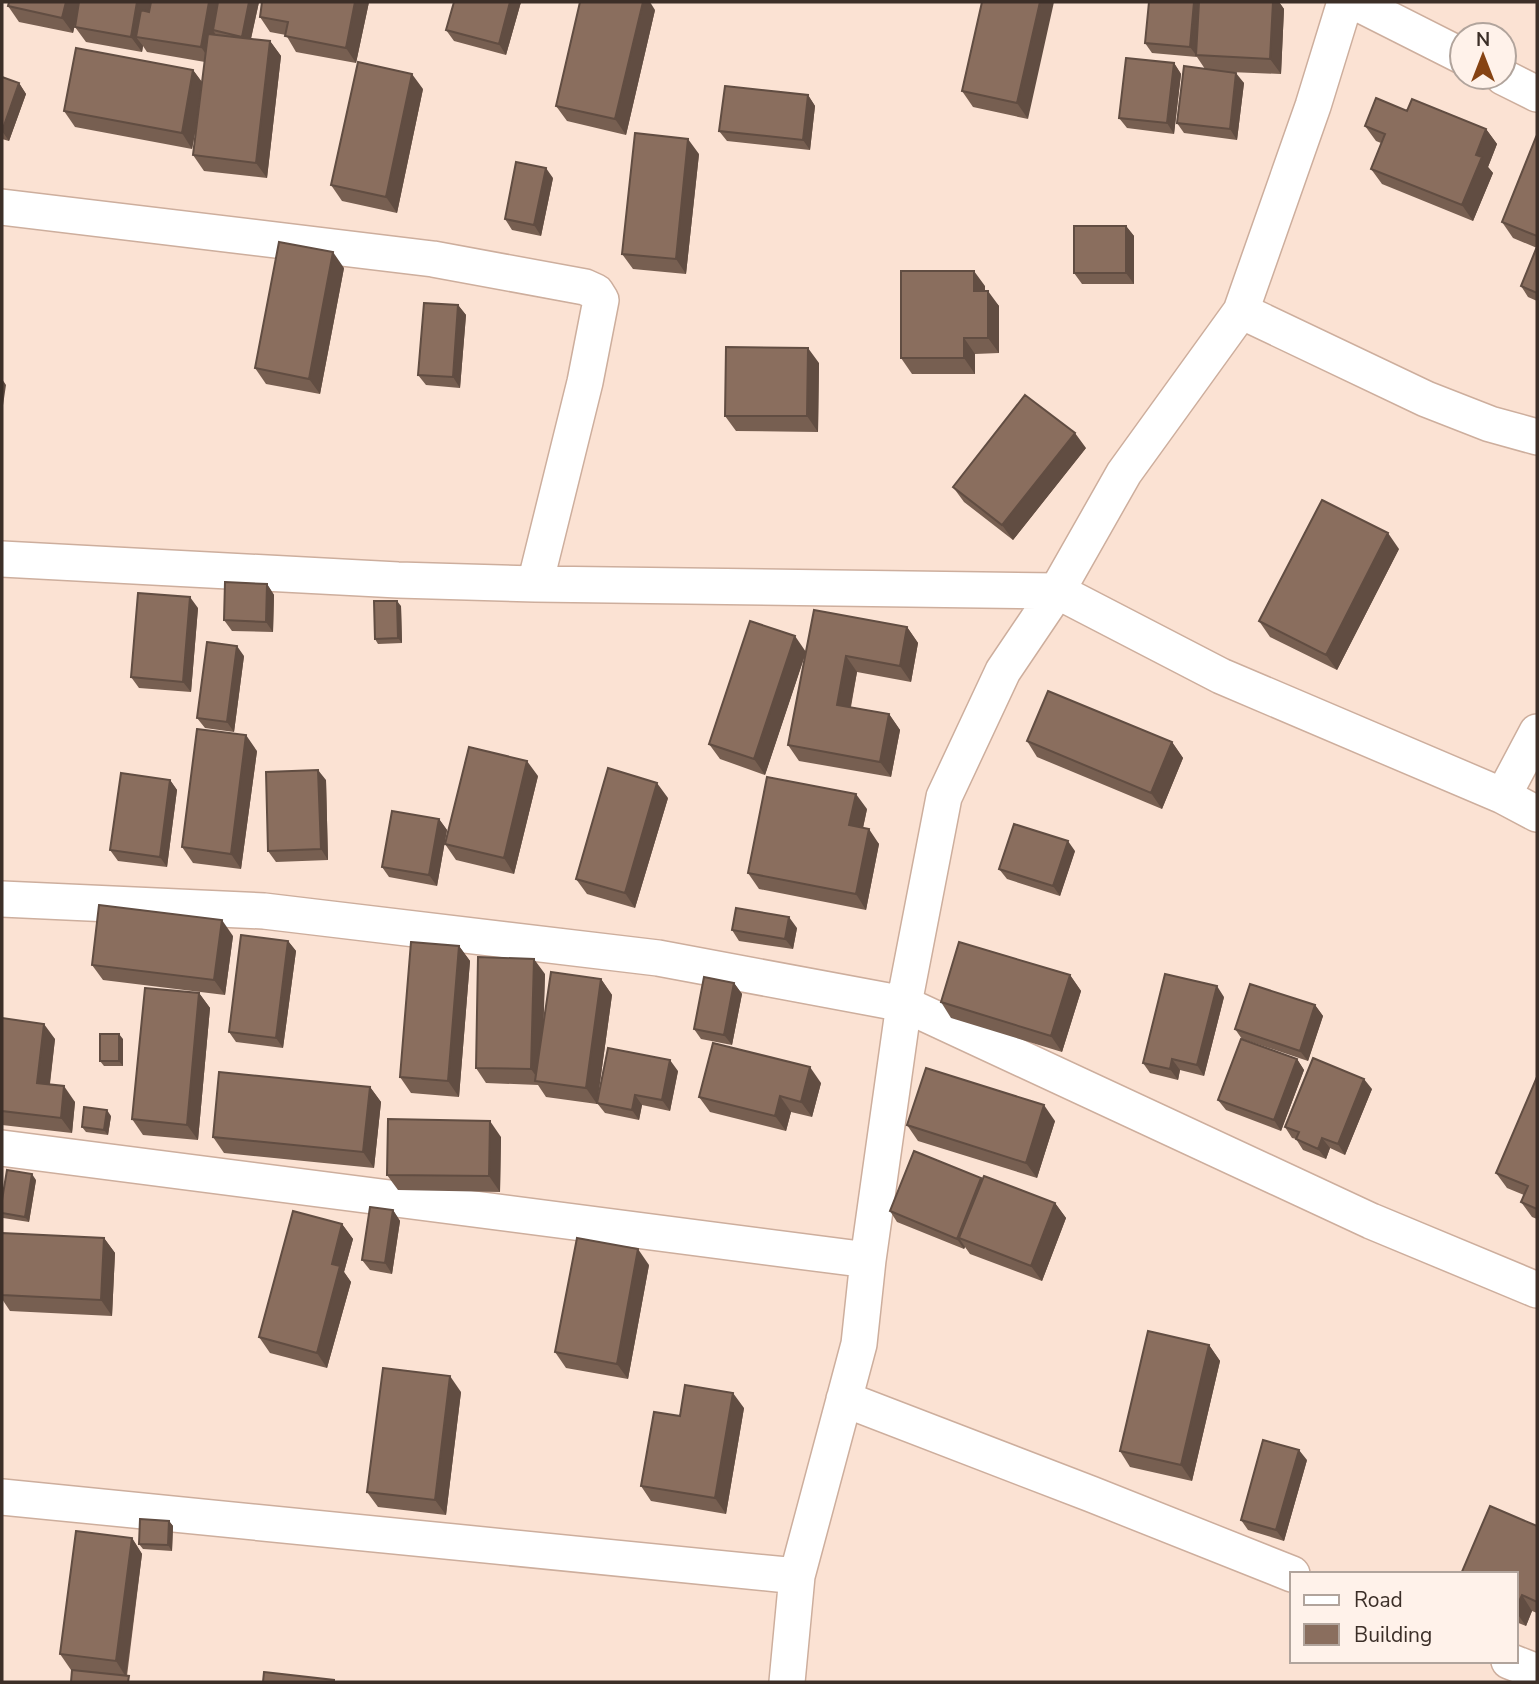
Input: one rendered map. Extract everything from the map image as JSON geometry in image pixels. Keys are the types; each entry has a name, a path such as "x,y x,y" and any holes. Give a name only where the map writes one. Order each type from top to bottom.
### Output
{"street":[{"path":"787,1682 797,1576 859,1344 904,1004 944,797 1003,671 1057,591 1125,473 1241,312 1313,106 1345,2"},
{"path":"1355,2 1448,49"},
{"path":"1518,84 1537,94"},
{"path":"2,206 433,259 585,287 596,292 601,300 585,382 535,584"},
{"path":"1241,312 1426,398 1490,424 1537,437"},
{"path":"2,559 398,580 1057,591 1221,676 1503,796 1537,814"},
{"path":"1503,796 1537,732"},
{"path":"2,899 264,911 658,958 904,1004 1371,1221 1537,1290"},
{"path":"2,1148 868,1260"},
{"path":"844,1399 1290,1573"},
{"path":"2,1496 797,1576"},
{"path":"1514,1663 1537,1672"}],"building":[{"path":"9,2 66,2 62,18 8,6"},
{"path":"79,2 137,2 131,37 75,27"},
{"path":"151,2 209,2 201,47 136,37 141,10 149,12"},
{"path":"218,2 249,2 242,37 213,30"},
{"path":"262,2 355,2 346,48 285,36 288,22 260,17"},
{"path":"454,2 510,2 499,44 446,30"},
{"path":"580,2 643,2 615,119 556,106"},
{"path":"982,2 1040,2 1017,103 962,91"},
{"path":"1149,2 1194,2 1190,47 1145,43"},
{"path":"1199,2 1273,2 1270,59 1196,55"},
{"path":"208,34 270,41 256,163 193,155"},
{"path":"76,48 193,70 182,133 64,111"},
{"path":"1126,58 1174,63 1167,123 1119,118"},
{"path":"358,62 412,74 386,197 331,185"},
{"path":"1184,66 1236,73 1230,129 1177,123"},
{"path":"2,77 19,83 2,131"},
{"path":"725,86 808,95 803,140 719,131"},
{"path":"1376,98 1407,111 1412,99 1486,129 1476,155 1482,157 1462,205 1371,169 1385,134 1365,126"},
{"path":"635,133 688,139 676,259 622,254"},
{"path":"1537,138 1537,236 1502,222"},
{"path":"516,162 546,168 534,225 505,219"},
{"path":"1074,226 1126,226 1126,273 1074,273"},
{"path":"279,242 333,252 309,379 255,368"},
{"path":"1537,250 1537,293 1521,286"},
{"path":"901,271 974,271 974,291 988,291 988,338 964,338 964,358 901,358"},
{"path":"424,303 458,305 453,377 418,375"},
{"path":"726,347 808,348 807,416 725,416"},
{"path":"1025,395 1075,433 1002,525 953,487"},
{"path":"1322,500 1388,533 1326,655 1259,621"},
{"path":"225,582 267,584 266,622 224,620"},
{"path":"138,593 190,597 183,682 131,677"},
{"path":"374,601 397,601 398,638 375,639"},
{"path":"814,610 907,627 900,666 846,656 837,705 889,714 880,762 788,745"},
{"path":"750,621 795,636 754,759 709,744"},
{"path":"207,642 237,646 227,722 197,718"},
{"path":"1048,691 1172,742 1151,793 1027,741"},
{"path":"197,729 246,735 231,854 182,847"},
{"path":"469,747 527,761 504,858 445,844"},
{"path":"608,768 657,783 625,893 576,879"},
{"path":"318,770 321,849 268,851 266,772"},
{"path":"121,773 170,780 160,857 110,850"},
{"path":"767,777 856,794 849,825 869,829 856,894 748,873"},
{"path":"392,811 439,819 429,875 382,867"},
{"path":"1014,824 1068,841 1053,886 999,869"},
{"path":"99,905 222,920 214,980 92,965"},
{"path":"736,908 789,917 785,939 732,930"},
{"path":"241,935 288,941 276,1038 229,1032"},
{"path":"411,942 459,946 448,1081 400,1077"},
{"path":"959,942 1070,975 1051,1036 941,1002"},
{"path":"478,957 534,959 531,1069 476,1068"},
{"path":"551,972 601,979 586,1088 535,1081"},
{"path":"1165,974 1217,986 1197,1065 1172,1059 1170,1069 1143,1063"},
{"path":"704,977 734,983 724,1035 694,1029"},
{"path":"1250,984 1315,1005 1300,1051 1235,1029"},
{"path":"145,988 199,993 187,1125 132,1119"},
{"path":"2,1018 44,1024 37,1083 64,1086 61,1118 2,1111"},
{"path":"100,1034 119,1034 119,1061 100,1061"},
{"path":"1241,1039 1297,1059 1274,1120 1218,1100"},
{"path":"713,1043 810,1067 801,1102 780,1096 775,1116 699,1097"},
{"path":"608,1048 670,1060 662,1100 635,1095 632,1110 597,1103"},
{"path":"1313,1058 1364,1079 1338,1144 1322,1138 1318,1149 1296,1139 1299,1132 1285,1127"},
{"path":"926,1068 1044,1105 1026,1163 907,1125"},
{"path":"219,1072 370,1087 363,1152 213,1137"},
{"path":"1537,1077 1537,1209 1521,1202 1528,1186 1496,1173"},
{"path":"84,1107 107,1110 104,1130 82,1127"},
{"path":"388,1119 490,1121 489,1176 387,1175"},
{"path":"914,1151 981,1178 957,1239 890,1211"},
{"path":"7,1170 32,1174 25,1217 2,1213"},
{"path":"984,1176 1055,1203 1031,1266 959,1238"},
{"path":"370,1207 393,1210 385,1263 362,1260"},
{"path":"293,1211 342,1224 332,1264 340,1266 317,1353 259,1337"},
{"path":"2,1233 104,1238 101,1300 2,1295"},
{"path":"577,1238 638,1249 617,1364 555,1352"},
{"path":"1148,1331 1209,1345 1181,1465 1120,1451"},
{"path":"383,1368 450,1376 435,1500 367,1492"},
{"path":"685,1385 733,1393 715,1498 641,1486 654,1412 680,1416"},
{"path":"1263,1440 1299,1450 1276,1530 1241,1520"},
{"path":"1490,1506 1537,1526 1537,1602 1522,1595 1518,1604 1518,1572 1462,1572"},
{"path":"140,1519 169,1521 168,1545 139,1544"},
{"path":"76,1531 132,1538 116,1661 60,1654"},
{"path":"72,1670 129,1676 128,1682 71,1682"},
{"path":"264,1672 334,1680 334,1682 263,1682"}]}
